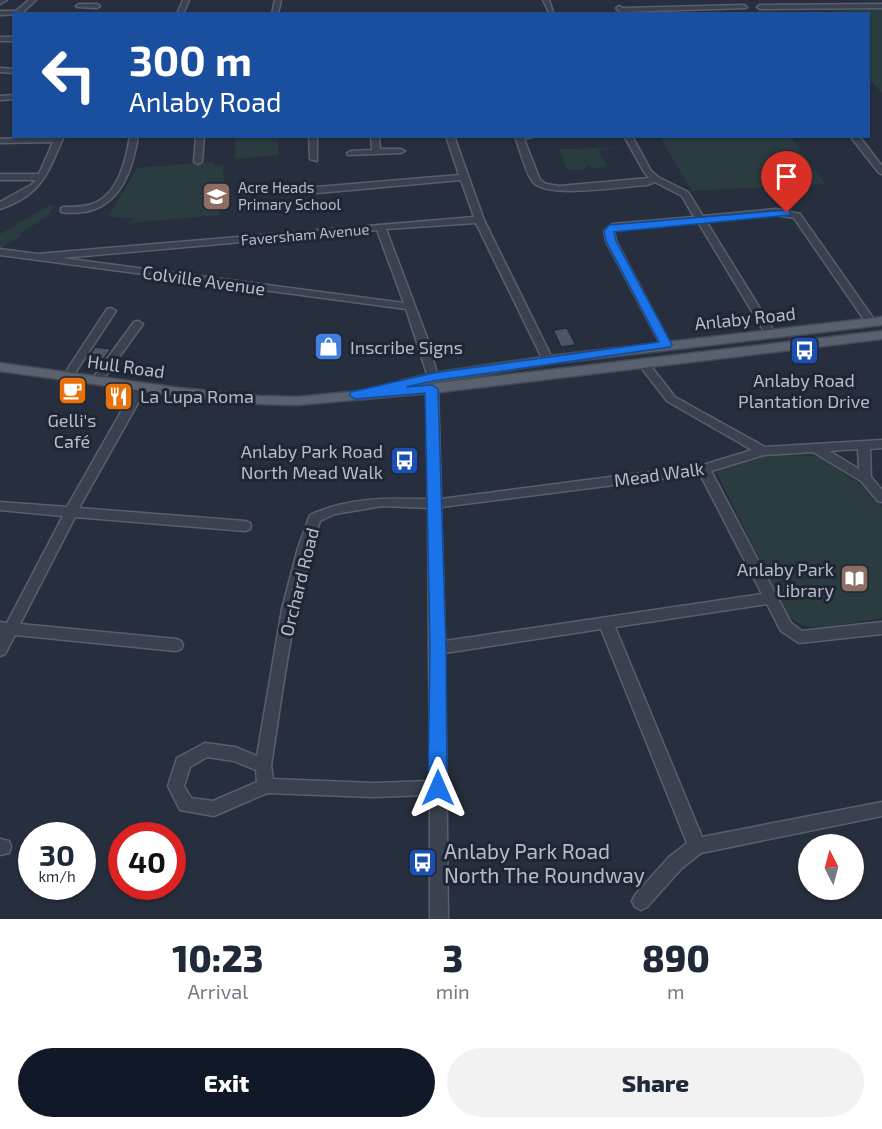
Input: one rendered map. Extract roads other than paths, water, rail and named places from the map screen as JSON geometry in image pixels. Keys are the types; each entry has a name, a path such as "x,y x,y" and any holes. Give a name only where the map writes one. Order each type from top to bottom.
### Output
{"main road":[{"name":"Anlaby Road","path":"355,395 432,383 548,360 877,322"},
{"name":"Anlaby Road","path":"432,383 882,335"},
{"name":"Hull Road","path":"0,367 141,387 260,400 297,401 355,395"}],"street":[{"path":"19,12 33,0"},
{"path":"546,0 551,11"},
{"path":"704,0 710,8"},
{"path":"865,0 871,6"},
{"path":"79,6 93,4"},
{"path":"760,7 882,6"},
{"path":"619,8 620,10 744,7"},
{"path":"0,46 6,39"},
{"path":"0,141 59,138 42,177 34,187 0,206"},
{"path":"53,212 65,208 94,207 106,201 128,168 134,138"},
{"path":"200,138 202,159"},
{"path":"313,138 317,156"},
{"path":"375,138 376,152"},
{"path":"451,138 479,220 548,360"},
{"path":"520,138 528,153 536,181 551,188 646,182 655,179"},
{"path":"629,138 648,172 655,179 685,194 770,333"},
{"path":"856,138 882,171"},
{"path":"351,153 401,151"},
{"path":"0,177 42,177"},
{"path":"317,190 465,177"},
{"path":"666,345 623,265 609,231 613,227 776,212 797,216 877,322"},
{"name":"Faversham Avenue","path":"36,257 479,220"},
{"path":"381,227 400,274 429,360 432,383 438,648 439,919"},
{"path":"118,268 116,258 120,253 131,249"},
{"name":"Colville Avenue","path":"0,252 409,306"},
{"path":"68,376 111,311"},
{"path":"97,380 138,324"},
{"path":"642,362 671,399 763,451"},
{"path":"0,650 6,628 141,387"},
{"name":"Mead Walk","path":"434,504 704,469 763,451 864,447 882,444"},
{"path":"864,447 865,477"},
{"path":"817,449 865,477 882,498"},
{"path":"704,469 786,627 799,637 882,628"},
{"name":"Orchard Road","path":"263,766 291,598 304,546 315,518 332,510 383,502 434,504"},
{"path":"0,506 72,510 245,526"},
{"path":"438,648 771,598"},
{"path":"606,623 697,846"},
{"path":"6,628 176,645"},
{"path":"266,786 263,766 235,754 205,750 183,763 176,786 186,805 214,809 266,786 374,790 438,788"},
{"path":"641,901 675,863 697,846 882,809"}],"place":[{"name":"Acre Heads Primary School","path":"217,196"},
{"name":"Inscribe Signs","path":"329,347"},
{"name":"Anlaby Road Plantation Drive","path":"804,351"},
{"name":"Gelli's Café","path":"72,391"},
{"name":"La Lupa Roma","path":"119,396"},
{"name":"Anlaby Park Road North Mead Walk","path":"404,461"},
{"name":"Anlaby Park Library","path":"855,579"},
{"name":"Anlaby Park Road North The Roundway","path":"423,862"}]}
